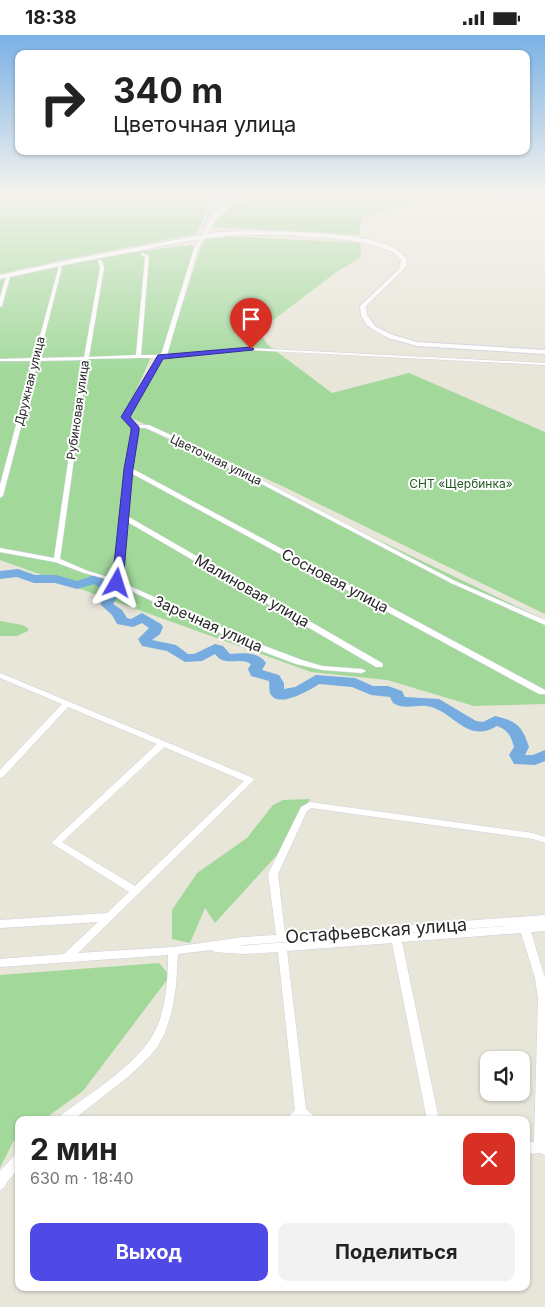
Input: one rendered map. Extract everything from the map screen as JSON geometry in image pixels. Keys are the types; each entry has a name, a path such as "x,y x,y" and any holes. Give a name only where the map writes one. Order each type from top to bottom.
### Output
{"main road":[{"path":"0,277 48,265 107,254"},
{"path":"400,254 404,259 401,270 363,306 362,313 365,320 373,328 399,340 416,343 545,352"}],"street":[{"path":"138,357 147,256 143,254"},
{"path":"117,583 128,469 135,427 126,417 161,357 164,355 194,254"},
{"name":"Рубиновая улица","path":"57,560 86,359 102,268 100,261"},
{"name":"Дружная улица","path":"0,496 60,267"},
{"path":"0,306 8,277"},
{"path":"0,360 161,357 251,349 545,364"},
{"name":"Цветочная улица","path":"135,427 146,426 193,447 453,582 545,623"},
{"name":"Сосновая улица","path":"128,469 542,692"},
{"name":"Малиновая улица","path":"124,517 379,665"},
{"name":"Заречная улица","path":"0,550 57,560 117,583 250,644 299,662 322,668 362,671"},
{"path":"0,675 250,780 67,959"},
{"path":"0,775 67,703"},
{"path":"135,891 56,842 163,743"},
{"path":"301,1116 273,874 304,809 310,805 533,836 545,840"},
{"path":"0,924 108,917"},
{"name":"Остафьевская улица","path":"0,963 208,947 244,950 281,943 545,919"},
{"name":"Остафьевская улица","path":"281,943 396,938 545,927"},
{"path":"525,929 540,978 544,999 542,1148"},
{"path":"396,938 432,1116"},
{"path":"69,1116 138,1061 154,1043 166,1011 173,983 173,951"},
{"path":"0,1184 2,1178 15,1163"}],"green space":[{"path":"0,254 91,254 62,260 0,274"},
{"path":"124,254 192,254 162,353 151,357 124,418 545,620 545,704 474,706 387,680 311,672 0,560 0,279"},
{"name":"СНТ «Щербинка»","path":"198,254 361,254 361,257 335,273 259,331 268,345 332,393 409,373 545,432 545,614 280,485 129,417 167,353"},
{"path":"0,621 22,625 28,628 28,631 17,636 0,636"},
{"path":"310,799 287,844 215,923 205,908 190,943 172,939 172,910 197,873 247,838 273,805 283,800"},
{"path":"159,963 170,976 83,1091 49,1116 15,1116 15,1141 0,1168 0,975"}],"waterway":[{"path":"0,575 18,573 34,579 56,579 77,585 86,584 95,579 108,589 112,597 106,604 117,613 122,621 133,623 142,617 156,627 155,631 145,639 147,643 171,648 185,658 197,658 215,648 227,657 247,657 253,659 259,663 255,669 256,673 274,678 279,695 299,691 316,679 355,683 371,690 388,691 397,694 398,700 401,702 434,702 472,725 485,727 495,721 507,724 514,729 520,741 522,747 517,755 519,760 535,760 545,755"}],"route":[{"path":"117,583 128,469 135,431 135,427 126,417 139,392 161,357 251,349"}]}
